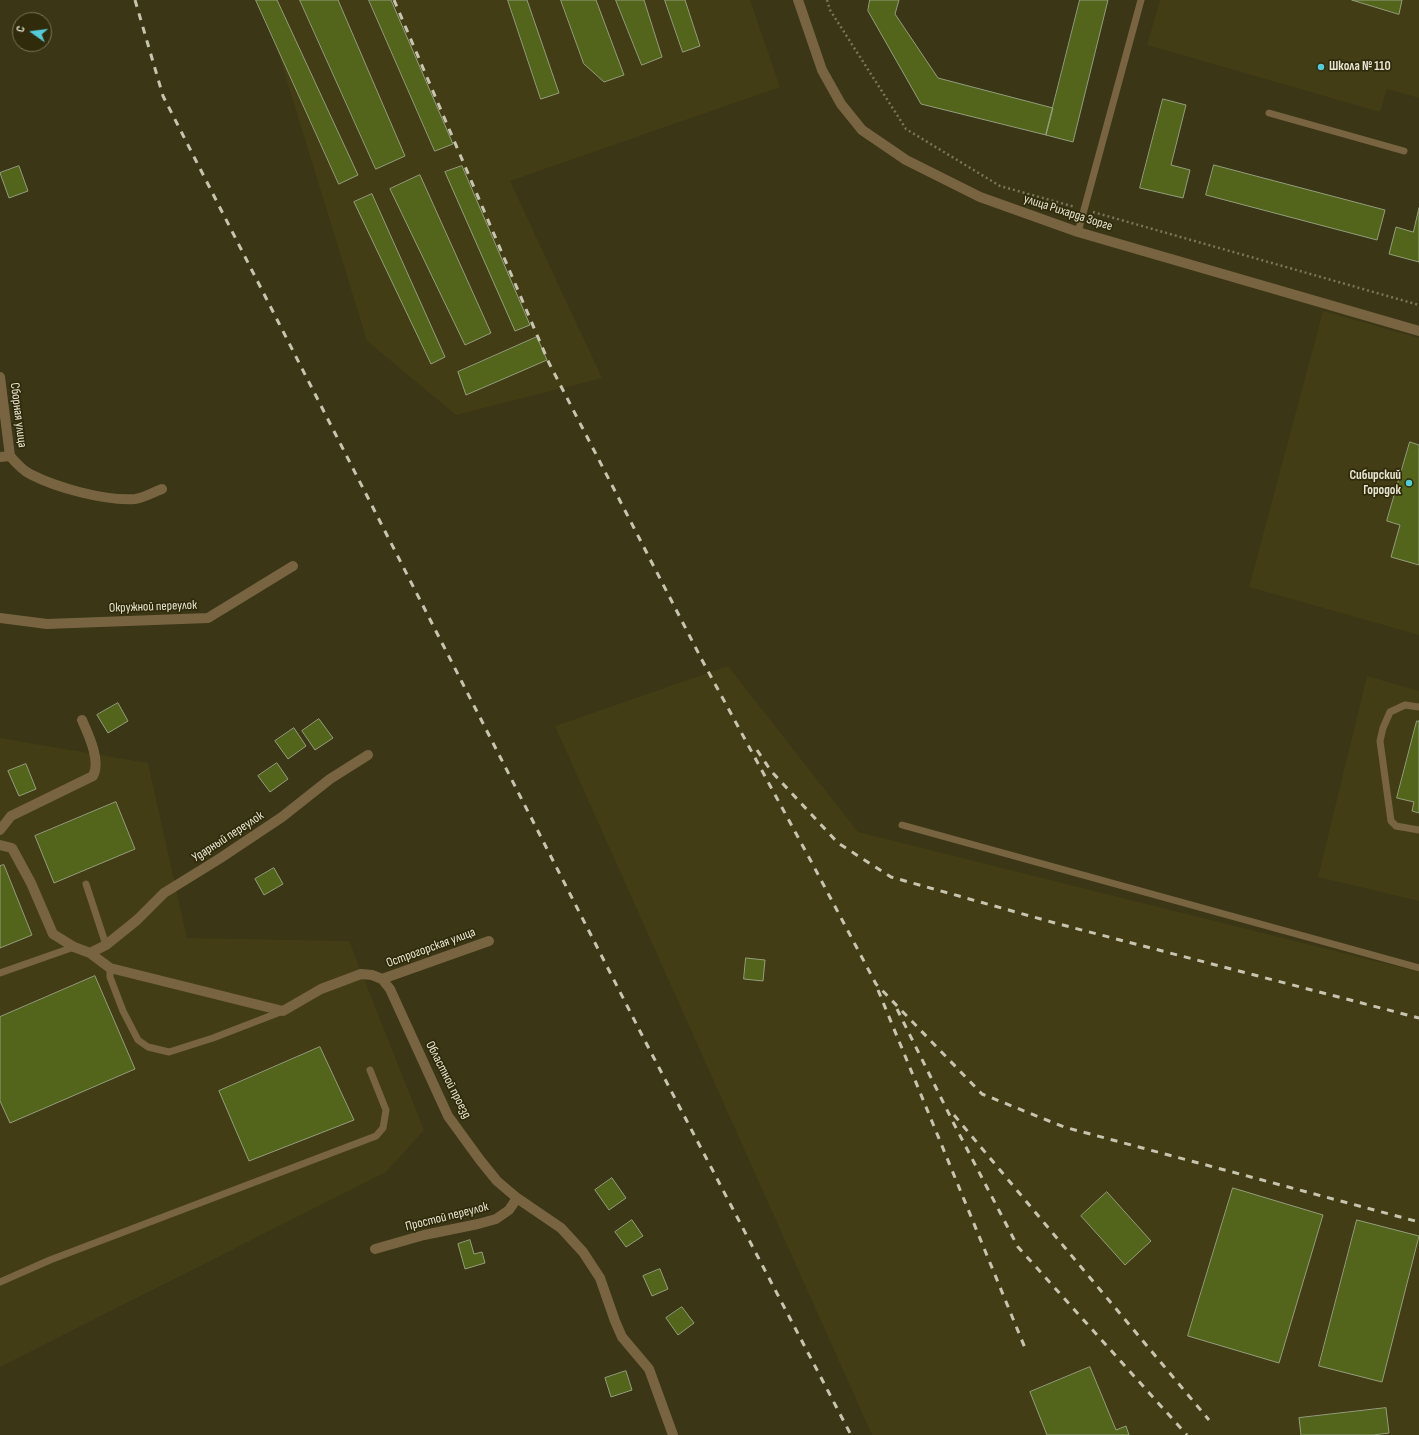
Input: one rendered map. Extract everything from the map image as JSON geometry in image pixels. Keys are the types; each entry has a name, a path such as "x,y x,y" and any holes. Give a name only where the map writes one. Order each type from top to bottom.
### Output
{"street":[{"name":"улица Рихарда Зорге","path":"798,0 822,70 841,104 862,130 906,160 980,197 1078,232 1419,331"},
{"name":"Сборная улица","path":"0,377 5,456"},
{"path":"5,456 29,474 56,486 105,497 136,498 162,490"},
{"name":"Окружной переулок","path":"0,618 46,624 208,618 293,566"},
{"path":"0,830 11,816 93,776 96,770 92,745 82,720"},
{"name":"Ударный переулок","path":"90,953 106,946 137,920 164,893 282,817 330,779 368,755"},
{"path":"0,845 12,848 31,883 53,934 74,947 90,953 110,968 283,1011 321,989 361,974 372,975 382,979"},
{"name":"Острогорская улица","path":"382,979 489,941"},
{"name":"Областной проезд","path":"382,979 390,988 448,1116 480,1160 498,1181 517,1198 561,1228 583,1252 600,1278 614,1321 622,1336 649,1369 673,1435"},
{"name":"Простой переулок","path":"375,1249 424,1235 496,1219 509,1210 517,1198"}],"lane":[{"path":"1078,232 1141,0"},
{"path":"1269,113 1404,151"},
{"path":"1419,707 1405,705 1390,712 1383,728 1380,741 1391,821 1396,826 1419,830"},
{"path":"902,825 1419,968"},
{"path":"86,884 106,946"},
{"path":"0,973 74,947"},
{"path":"110,968 110,977 123,1012 138,1040 148,1047 170,1052 283,1011"},
{"path":"0,1282 58,1258 376,1136 383,1128 386,1110 370,1070"}],"shaded area":[{"path":"262,0 750,0 780,87 510,181 602,378 456,415 367,341"},
{"name":"Школа № 110","path":"1160,0 1419,0 1419,98 1387,89 1380,112 1147,45"},
{"path":"1323,311 1419,338 1419,635 1249,587"},
{"path":"728,666 858,832 1419,972 1419,1435 872,1435 555,726"},
{"path":"1367,676 1419,691 1419,901 1318,877"},
{"path":"0,738 148,763 187,938 349,941 424,1130 386,1172 0,1367"}],"building":[{"path":"256,0 277,0 358,175 339,184"},
{"path":"300,0 338,0 405,156 376,169"},
{"path":"369,0 391,0 453,144 435,151"},
{"path":"508,0 527,0 559,93 541,99"},
{"path":"561,0 596,0 624,75 604,82 584,64"},
{"path":"616,0 644,0 662,57 642,65"},
{"path":"665,0 685,0 700,46 683,52"},
{"path":"870,0 899,0 895,14 938,78 1053,108 1046,135 921,104 868,11"},
{"path":"1080,0 1108,0 1073,142 1046,135"},
{"path":"1352,0 1402,0 1399,14"},
{"path":"1163,99 1186,105 1171,165 1190,170 1183,198 1140,188"},
{"path":"1214,165 1385,210 1377,240 1206,195"},
{"path":"19,166 28,191 9,198 0,173"},
{"path":"462,166 530,325 515,331 445,172"},
{"path":"420,175 491,333 465,345 390,189"},
{"path":"372,194 445,357 431,364 354,202"},
{"path":"1419,208 1419,262 1389,254 1396,227 1413,232"},
{"path":"537,337 547,360 466,395 458,372"},
{"name":"Сибирский Городок","path":"1410,442 1419,445 1419,565 1391,557 1400,525 1387,521"},
{"path":"118,703 128,721 108,733 97,715"},
{"path":"319,719 333,738 315,750 302,731"},
{"path":"1417,721 1419,721 1419,813 1412,811 1414,802 1397,798"},
{"path":"294,728 306,746 288,759 275,741"},
{"path":"277,763 288,779 270,792 258,776"},
{"path":"26,764 36,789 19,796 8,771"},
{"path":"116,802 135,849 54,883 35,836"},
{"path":"4,865 32,935 0,948 0,866"},
{"path":"274,868 283,884 264,895 255,879"},
{"path":"746,958 765,960 763,981 744,979"},
{"path":"95,976 135,1069 10,1123 0,1101 0,1017"},
{"path":"320,1047 354,1120 249,1161 219,1091"},
{"path":"612,1178 626,1198 609,1210 595,1190"},
{"path":"1233,1188 1323,1215 1279,1363 1188,1336"},
{"path":"1107,1192 1151,1241 1125,1265 1081,1216"},
{"path":"632,1220 643,1236 626,1247 615,1232"},
{"path":"1357,1220 1419,1236 1382,1382 1319,1366"},
{"path":"470,1240 474,1254 482,1252 485,1263 465,1269 458,1244"},
{"path":"660,1269 668,1289 652,1296 643,1276"},
{"path":"682,1307 694,1323 678,1335 666,1318"},
{"path":"1090,1367 1116,1430 1126,1426 1129,1435 1047,1435 1030,1392"},
{"path":"626,1371 632,1390 611,1397 605,1378"},
{"path":"1386,1408 1389,1433 1373,1435 1301,1435 1299,1418"}],"railway":[{"path":"135,0 163,96 644,1039 851,1435"},
{"path":"394,0 549,363 702,660 876,984 982,1094 1064,1127 1419,1222"},
{"path":"757,750 771,771 838,843 891,877 1055,923 1419,1018"},
{"path":"878,990 1025,1348"},
{"path":"897,1009 954,1124 1018,1247 1187,1435"},
{"path":"954,1115 1209,1420"}],"place":[{"name":"Школа № 110","path":"1321,67"},
{"name":"Сибирский Городок","path":"1409,483"}]}
